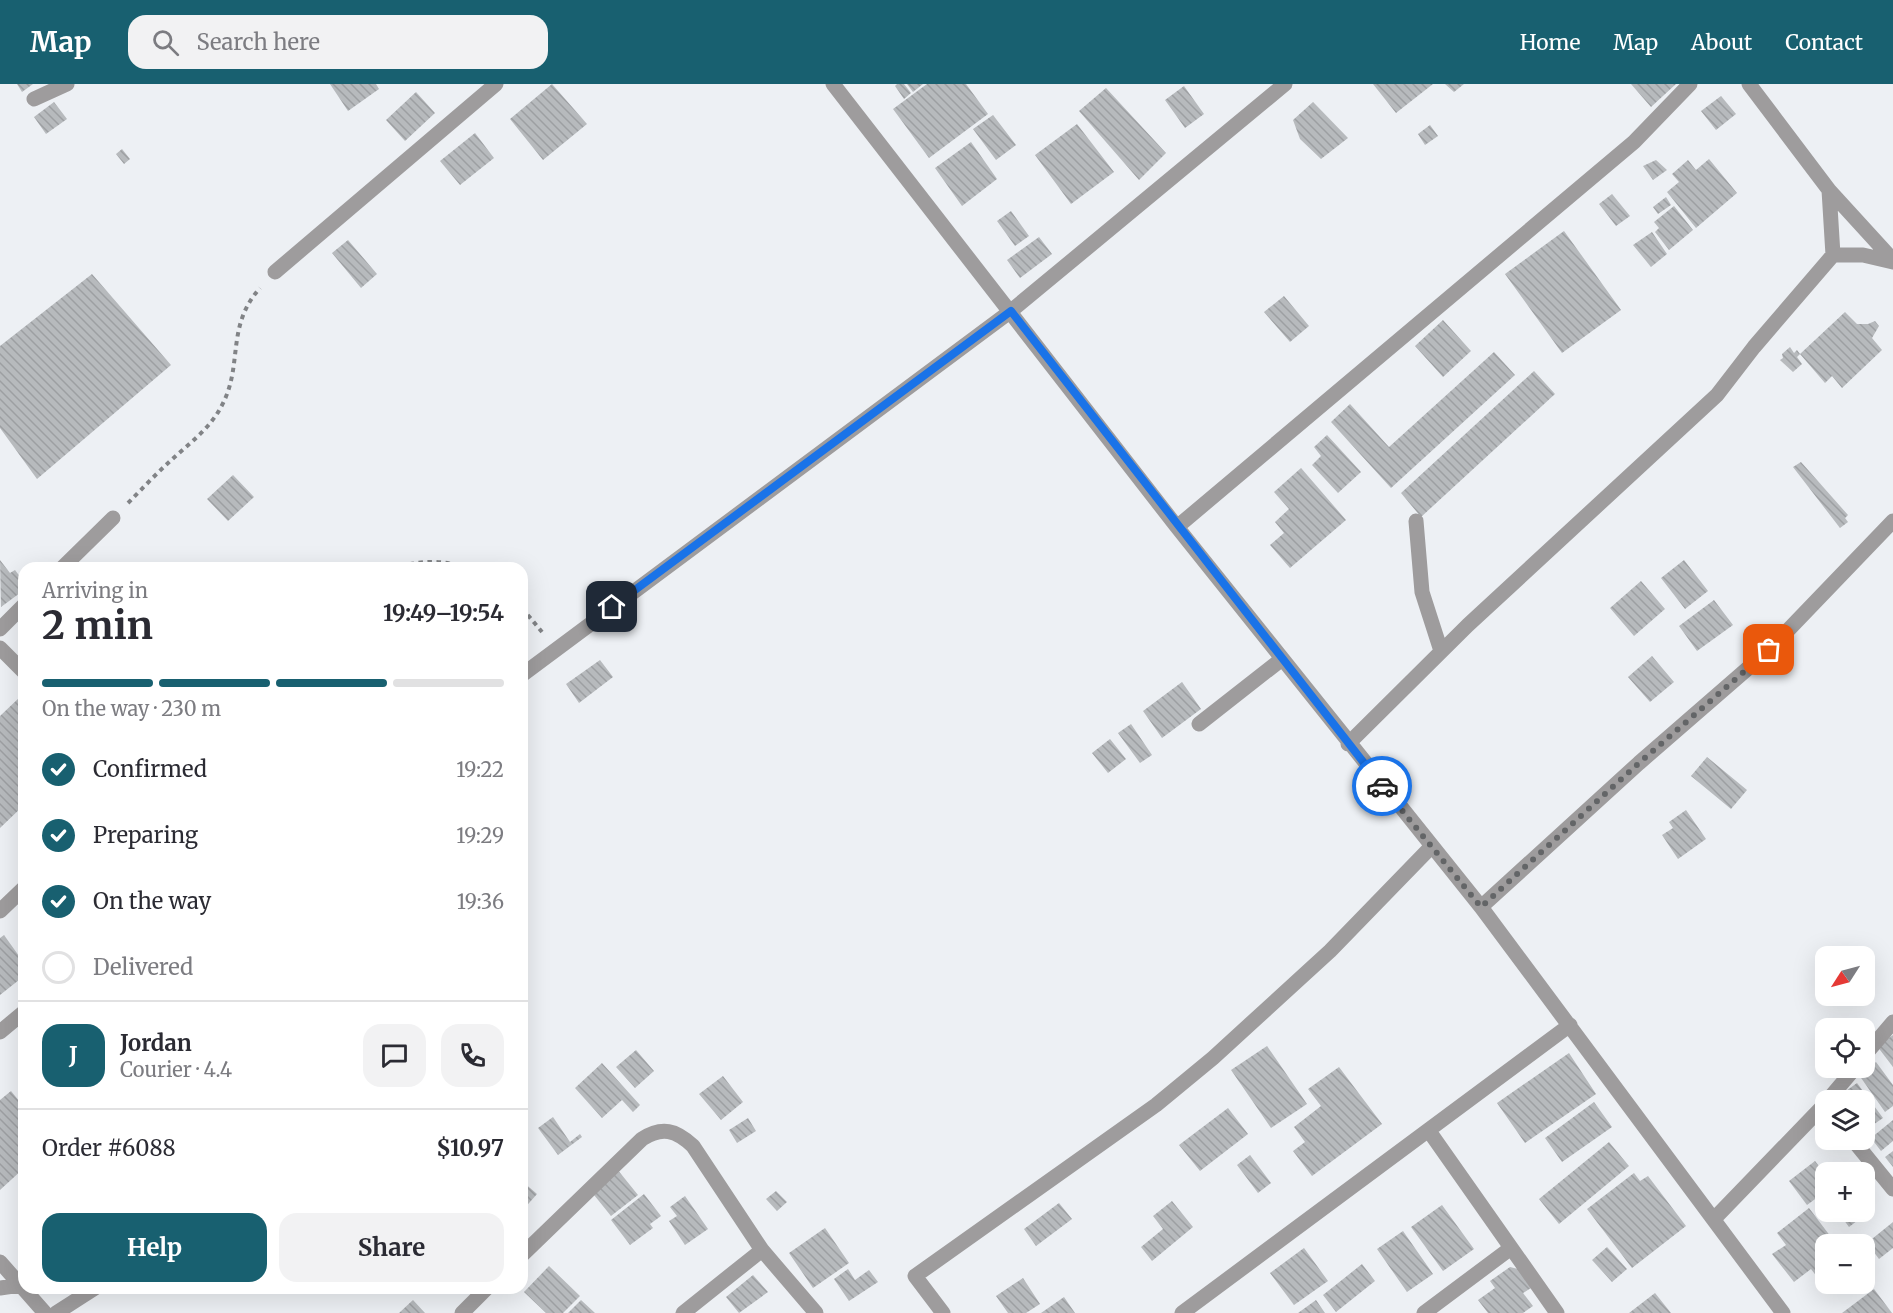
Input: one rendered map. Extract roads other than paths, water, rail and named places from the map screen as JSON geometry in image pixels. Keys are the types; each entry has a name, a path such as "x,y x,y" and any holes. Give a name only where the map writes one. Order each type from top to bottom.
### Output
{"street":[{"path":"34,99 67,84"},
{"path":"275,272 496,84"},
{"path":"833,84 1348,744 1481,907 1783,1313"},
{"path":"528,670 1011,311 1285,84"},
{"path":"1177,526 1634,142 1690,84"},
{"path":"1749,84 1829,190 1893,261"},
{"path":"1348,744 1441,651 1718,395 1754,346 1833,255 1829,190"},
{"path":"1833,255 1863,255 1893,261"},
{"path":"68,562 113,518"},
{"path":"1416,521 1422,592 1441,651"},
{"path":"1481,907 1639,763 1769,650 1893,521"},
{"path":"0,629 18,612"},
{"path":"0,648 18,666"},
{"path":"1199,724 1282,659"},
{"path":"943,1313 915,1276 1156,1105 1189,1078 1330,951 1431,847"},
{"path":"0,911 18,894"},
{"path":"0,1032 18,1017"},
{"path":"1875,1043 1893,1022"},
{"path":"1182,1313 1570,1026"},
{"path":"1837,1090 1847,1078"},
{"path":"1714,1219 1815,1115"},
{"path":"528,1249 642,1139 652,1132 668,1130 680,1134 693,1146 762,1250 816,1313"},
{"path":"1429,1131 1557,1313"},
{"path":"1861,1150 1893,1189"},
{"path":"1424,1313 1512,1248"},
{"path":"683,1313 762,1250"},
{"path":"0,1262 18,1283"},
{"path":"0,1288 18,1285"},
{"path":"28,1294 45,1313"},
{"path":"56,1313 86,1294"},
{"path":"462,1313 481,1294"}]}
